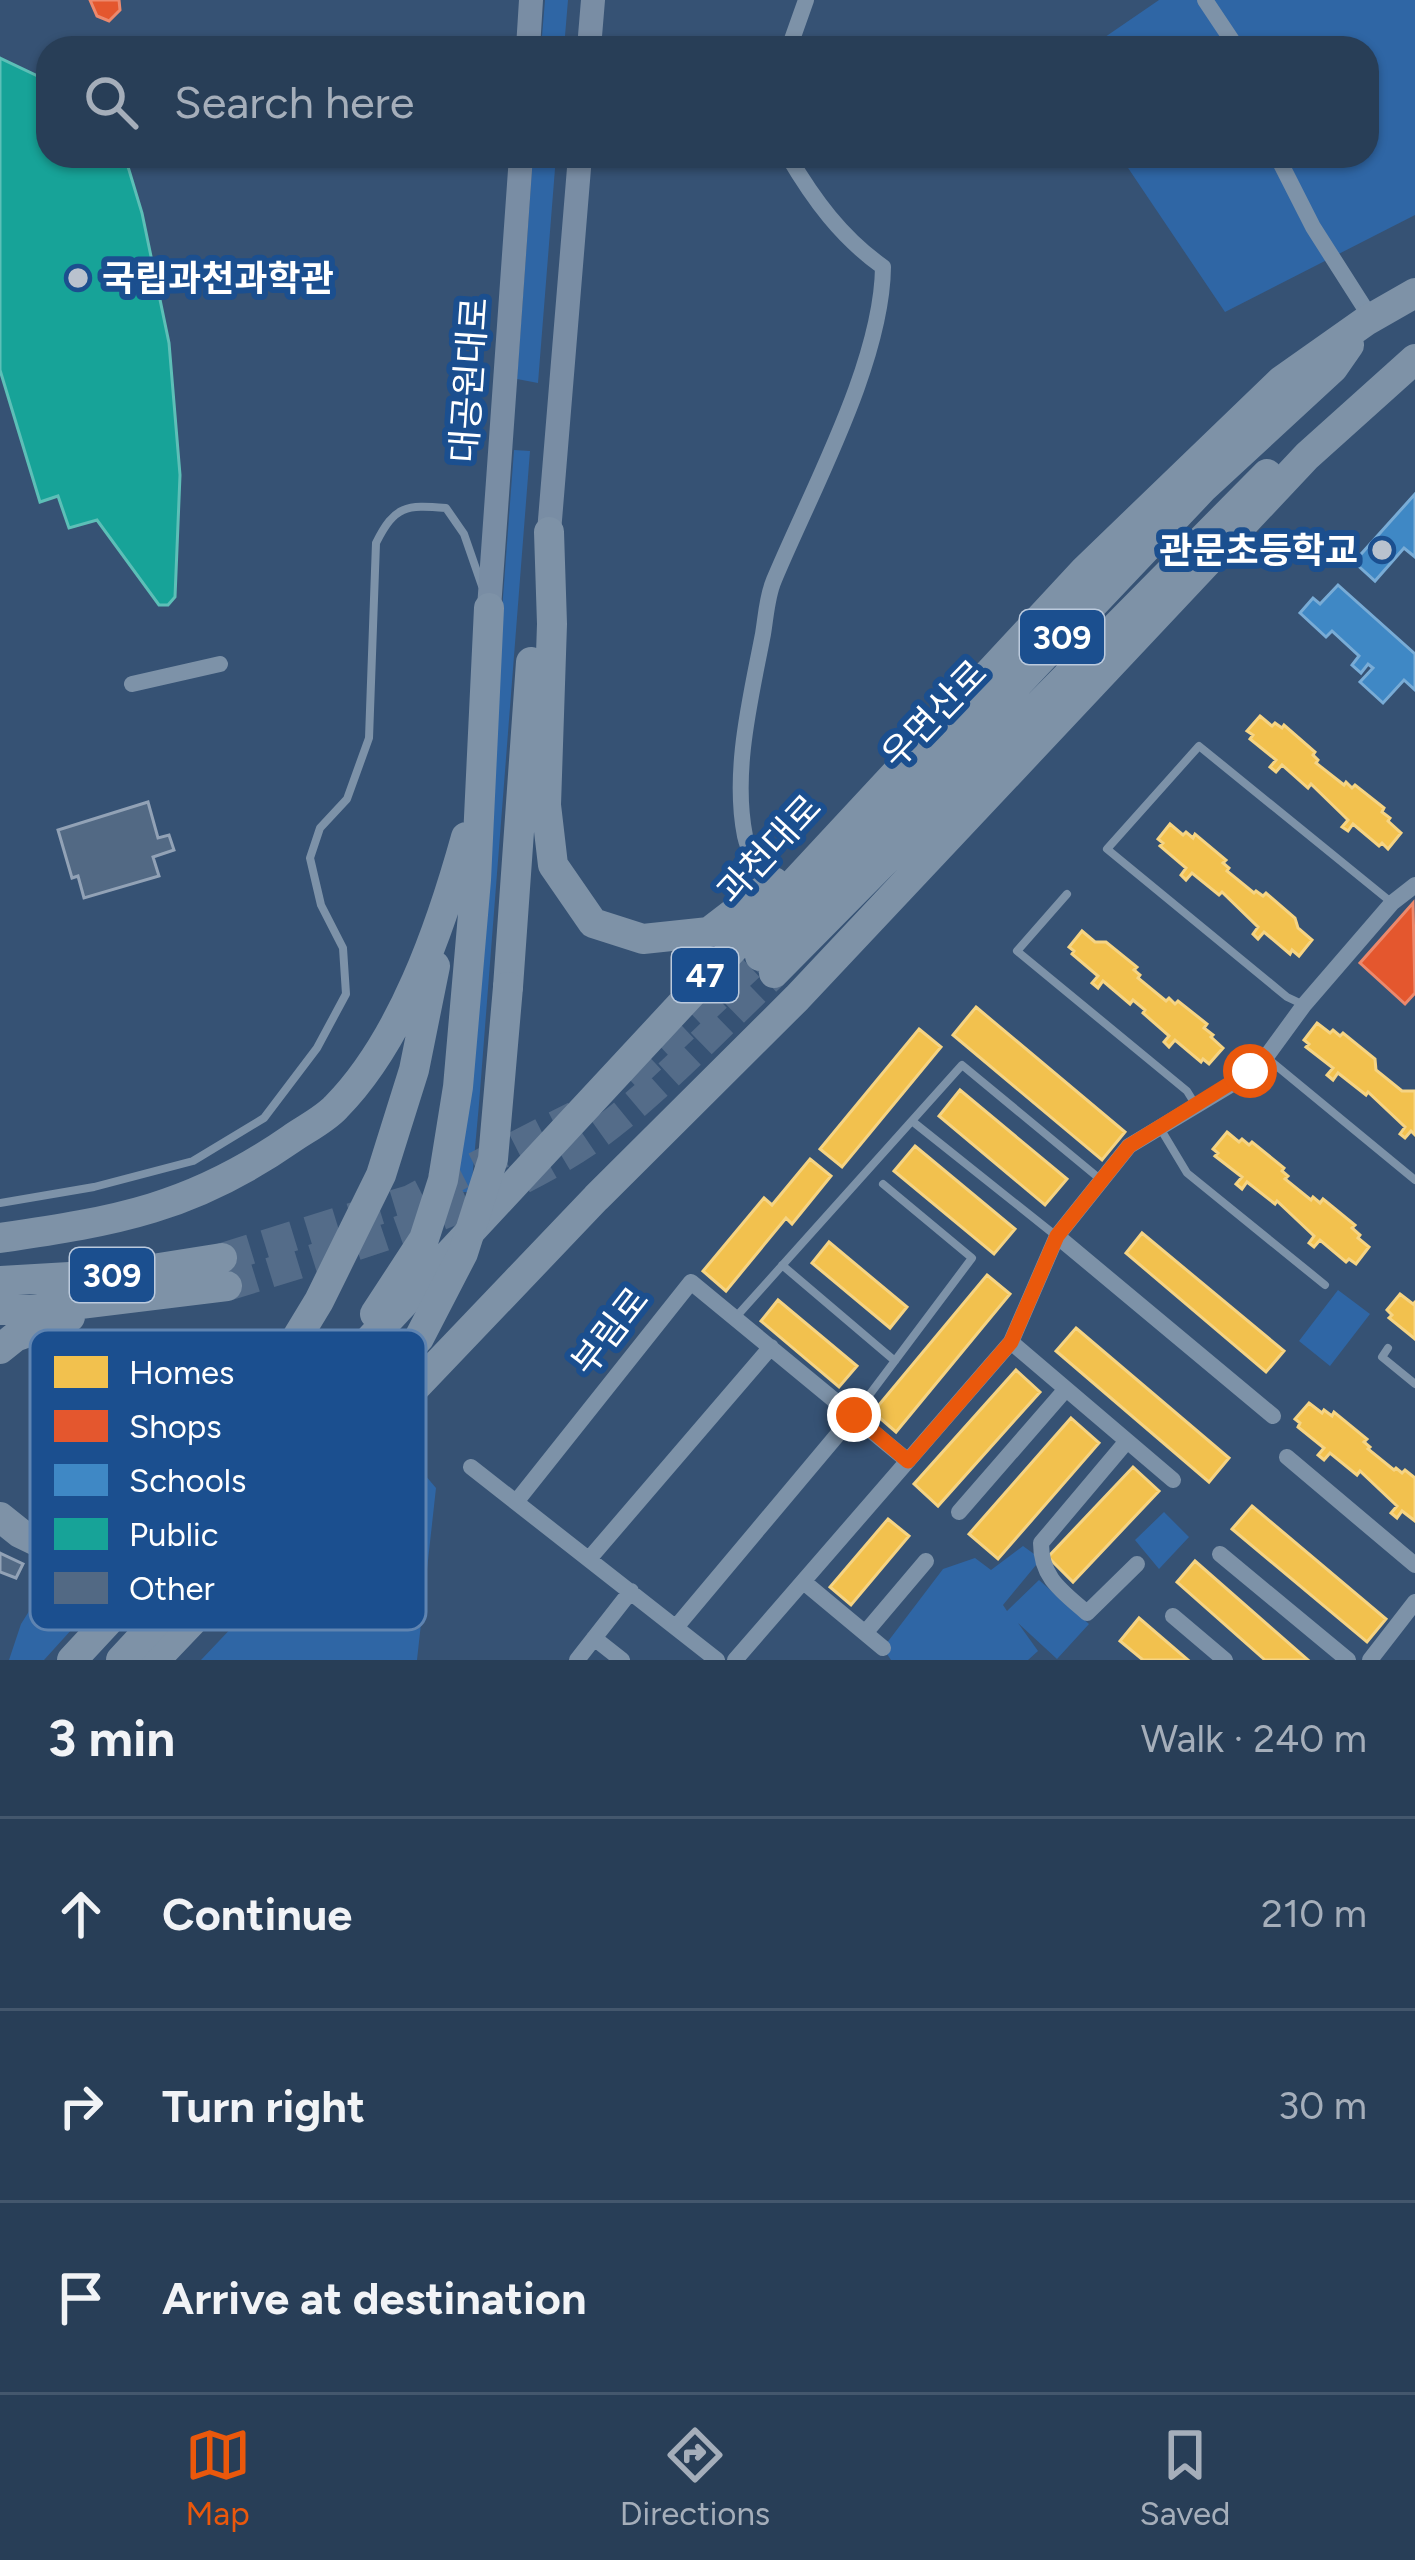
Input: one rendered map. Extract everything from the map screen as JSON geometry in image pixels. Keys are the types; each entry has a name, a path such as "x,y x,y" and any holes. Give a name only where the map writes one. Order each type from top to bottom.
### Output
{"highway":[{"name":"과천대로","path":"375,1330 1084,570 1280,381 1415,293"},
{"name":"우면산로","path":"1369,319 1333,368 1203,488 767,965 1350,394 1408,363"},
{"name":"47","path":"426,1376 797,998 1307,456 1408,363"},
{"path":"549,532 552,624 546,805 553,865 592,922 643,939 709,932 770,885 811,862"},
{"path":"423,1330 463,1253 493,1159 537,564 549,532"},
{"path":"366,1330 424,1239 442,1180 458,1088 476,880 489,608"},
{"path":"301,1330 381,1175 414,1070 448,902 479,791"},
{"path":"0,1238 86,1226 175,1204 248,1169 335,1108 396,1026 448,902"},
{"name":"309","path":"0,1281 225,1272 118,1300 0,1310"},
{"path":"34,1330 118,1300"},
{"path":"0,1349 30,1332"},
{"path":"0,1517 30,1538"},
{"name":"과천대로","path":"73,1660 101,1630"},
{"path":"121,1660 149,1630"},
{"name":"47","path":"154,1660 183,1630"}],"street":[{"path":"529,36 531,0"},
{"path":"590,36 593,0"},
{"path":"793,36 806,0"},
{"path":"1205,0 1229,36"},
{"name":"대공원대로","path":"489,608 519,168"},
{"path":"549,532 579,168"},
{"path":"770,885 757,867 746,836 743,788 746,736 772,584 848,406 883,296 884,268 862,253 819,208 795,168"},
{"path":"1283,168 1369,319"},
{"path":"132,684 220,664"},
{"path":"735,1660 1011,1342 1057,1236 1129,1146 1234,1083 1266,1057 1304,1004 1392,902 1415,885"},
{"path":"1057,1236 1273,1416"},
{"name":"부림로","path":"516,1502 691,1282 908,1461"},
{"path":"1011,1342 1174,1480"},
{"path":"590,1559 771,1347"},
{"path":"959,1512 1066,1389"},
{"path":"677,1626 854,1415"},
{"path":"1127,1441 1042,1543 1041,1559 1046,1574 1087,1612 1137,1564"},
{"path":"1287,1456 1415,1565"},
{"path":"471,1467 717,1660"},
{"path":"1220,1554 1348,1660"},
{"path":"865,1633 926,1561"},
{"path":"805,1582 883,1648"},
{"path":"577,1660 631,1591"},
{"path":"1370,1660 1415,1602"},
{"path":"1173,1616 1225,1660"},
{"path":"594,1638 622,1660"}],"lane":[{"path":"0,1203 94,1187 194,1161 264,1118 317,1048 346,994 343,948 321,905 310,858 320,829 347,799 369,738 376,543 388,519 410,505 446,508 464,534 489,608"},
{"path":"1304,1004 1287,997 1107,849 1199,746 1392,902"},
{"path":"1067,894 1017,951 1187,1091 1196,1105"},
{"path":"1266,1057 1415,1180"},
{"path":"735,1318 962,1065 1101,1180"},
{"path":"912,1121 1057,1236"},
{"path":"1160,1127 1187,1173 1325,1285"},
{"path":"854,1415 972,1258 883,1184"},
{"path":"782,1265 895,1361"},
{"path":"1388,1348 1382,1357 1415,1384"}],"shaded area":[{"path":"545,0 568,0 565,36 542,36"},
{"path":"1159,0 1415,0 1415,215 1225,312 1128,168 1379,168 1379,36 1106,36"},
{"path":"532,168 555,168 538,383 517,379"},
{"path":"514,450 530,451 479,1104 471,1192 450,1192 487,811"},
{"path":"1338,1290 1370,1314 1330,1366 1299,1341"},
{"path":"426,1476 436,1488 426,1579"},
{"path":"1164,1512 1189,1537 1159,1569 1135,1540"},
{"path":"1023,1546 1041,1559 1003,1605 1007,1611 1039,1580 1089,1624 1057,1659 1018,1623 1038,1651 1028,1660 891,1660 883,1648 943,1569 975,1558 991,1570"},
{"path":"30,1610 30,1630 71,1630 44,1660 9,1660"},
{"path":"229,1630 420,1630 417,1660 201,1660"}],"building: Homes":[{"path":"1260,716 1272,726 1284,725 1315,752 1316,763 1384,808 1388,821 1401,833 1388,849 1353,824 1348,831 1342,827 1348,820 1311,784 1308,788 1282,765 1276,772 1270,767 1276,760 1247,731"},
{"path":"1170,824 1183,835 1186,832 1193,838 1195,834 1226,860 1227,871 1254,893 1266,893 1295,918 1298,928 1312,940 1299,956 1264,932 1258,939 1253,934 1258,927 1222,892 1219,895 1192,873 1186,880 1181,875 1186,868 1158,839"},
{"path":"1082,931 1095,942 1106,942 1137,967 1138,978 1166,1001 1178,1001 1207,1024 1204,1028 1223,1048 1209,1064 1175,1040 1169,1047 1164,1042 1169,1036 1133,1000 1130,1004 1103,981 1098,988 1092,983 1098,976 1069,947"},
{"path":"976,1007 1125,1132 1102,1160 953,1035"},
{"path":"1317,1023 1330,1033 1343,1033 1375,1059 1376,1070 1402,1091 1415,1091 1415,1135 1411,1131 1405,1138 1400,1134 1405,1127 1368,1092 1366,1095 1338,1073 1333,1080 1327,1075 1333,1068 1306,1047 1309,1044 1304,1040"},
{"path":"919,1029 941,1047 842,1167 820,1149"},
{"path":"960,1090 1067,1179 1045,1205 939,1116"},
{"path":"1227,1132 1239,1142 1252,1142 1284,1168 1285,1179 1311,1200 1320,1203 1323,1199 1355,1225 1358,1238 1369,1247 1356,1264 1346,1262 1320,1240 1314,1247 1309,1243 1314,1236 1277,1201 1275,1204 1247,1182 1242,1189 1236,1184 1242,1177 1215,1156 1218,1153 1213,1149"},
{"path":"915,1146 1015,1229 994,1254 894,1171"},
{"path":"810,1159 831,1176 792,1224 786,1218 726,1291 703,1271 764,1198 772,1205"},
{"path":"1142,1233 1284,1351 1266,1372 1126,1253"},
{"path":"829,1242 907,1307 890,1328 812,1263"},
{"path":"987,1275 1010,1294 896,1432 873,1412"},
{"path":"1400,1294 1415,1302 1415,1339 1389,1318 1392,1315 1387,1310"},
{"path":"778,1300 857,1366 839,1387 761,1321"},
{"path":"1076,1328 1229,1458 1209,1482 1056,1351"},
{"path":"1016,1370 1040,1392 938,1506 914,1484"},
{"path":"1309,1403 1322,1413 1332,1416 1334,1412 1367,1439 1368,1449 1394,1470 1405,1470 1415,1478 1415,1521 1402,1511 1397,1518 1391,1513 1397,1506 1360,1471 1357,1475 1330,1453 1324,1460 1318,1455 1324,1448 1295,1419"},
{"path":"1071,1418 1099,1443 998,1559 969,1534"},
{"path":"1133,1467 1159,1491 1073,1582 1048,1557"},
{"path":"1252,1506 1386,1619 1367,1642 1232,1529"},
{"path":"888,1519 909,1536 851,1605 830,1587"},
{"path":"1195,1561 1308,1660 1265,1660 1177,1582"},
{"path":"1139,1618 1188,1660 1143,1660 1120,1641"}],"building: Shops":[{"path":"90,0 119,0 120,10 109,21 97,16"},
{"path":"1413,903 1415,993 1405,1004 1360,963"}],"building: Schools":[{"path":"1415,494 1415,557 1404,548 1375,581 1354,562"},
{"path":"1338,585 1415,654 1415,690 1404,680 1383,703 1360,682 1373,668 1368,664 1361,673 1352,665 1359,656 1332,631 1326,637 1300,613 1313,598 1320,604"}],"building: Public":[{"name":"국립과천과학관","path":"0,58 36,75 36,168 128,168 169,343 180,475 175,597 168,605 159,605 97,520 69,528 58,496 40,502 0,370"}],"building: Other":[{"path":"148,802 158,838 169,835 174,850 153,857 159,876 84,898 78,876 72,878 58,830"},
{"path":"0,1553 23,1564 16,1578 0,1572"}],"tunnel":[{"path":"629,1079 760,956"},
{"path":"227,1286 432,1219 532,1174 620,1117 774,973"},
{"path":"222,1258 410,1200 575,1116"}],"place":[{"name":"국립과천과학관","path":"78,278"},
{"name":"관문초등학교","path":"1382,550"}],"route":[{"path":"854,1415 908,1461 1011,1342 1057,1236 1129,1146 1250,1071"}]}
